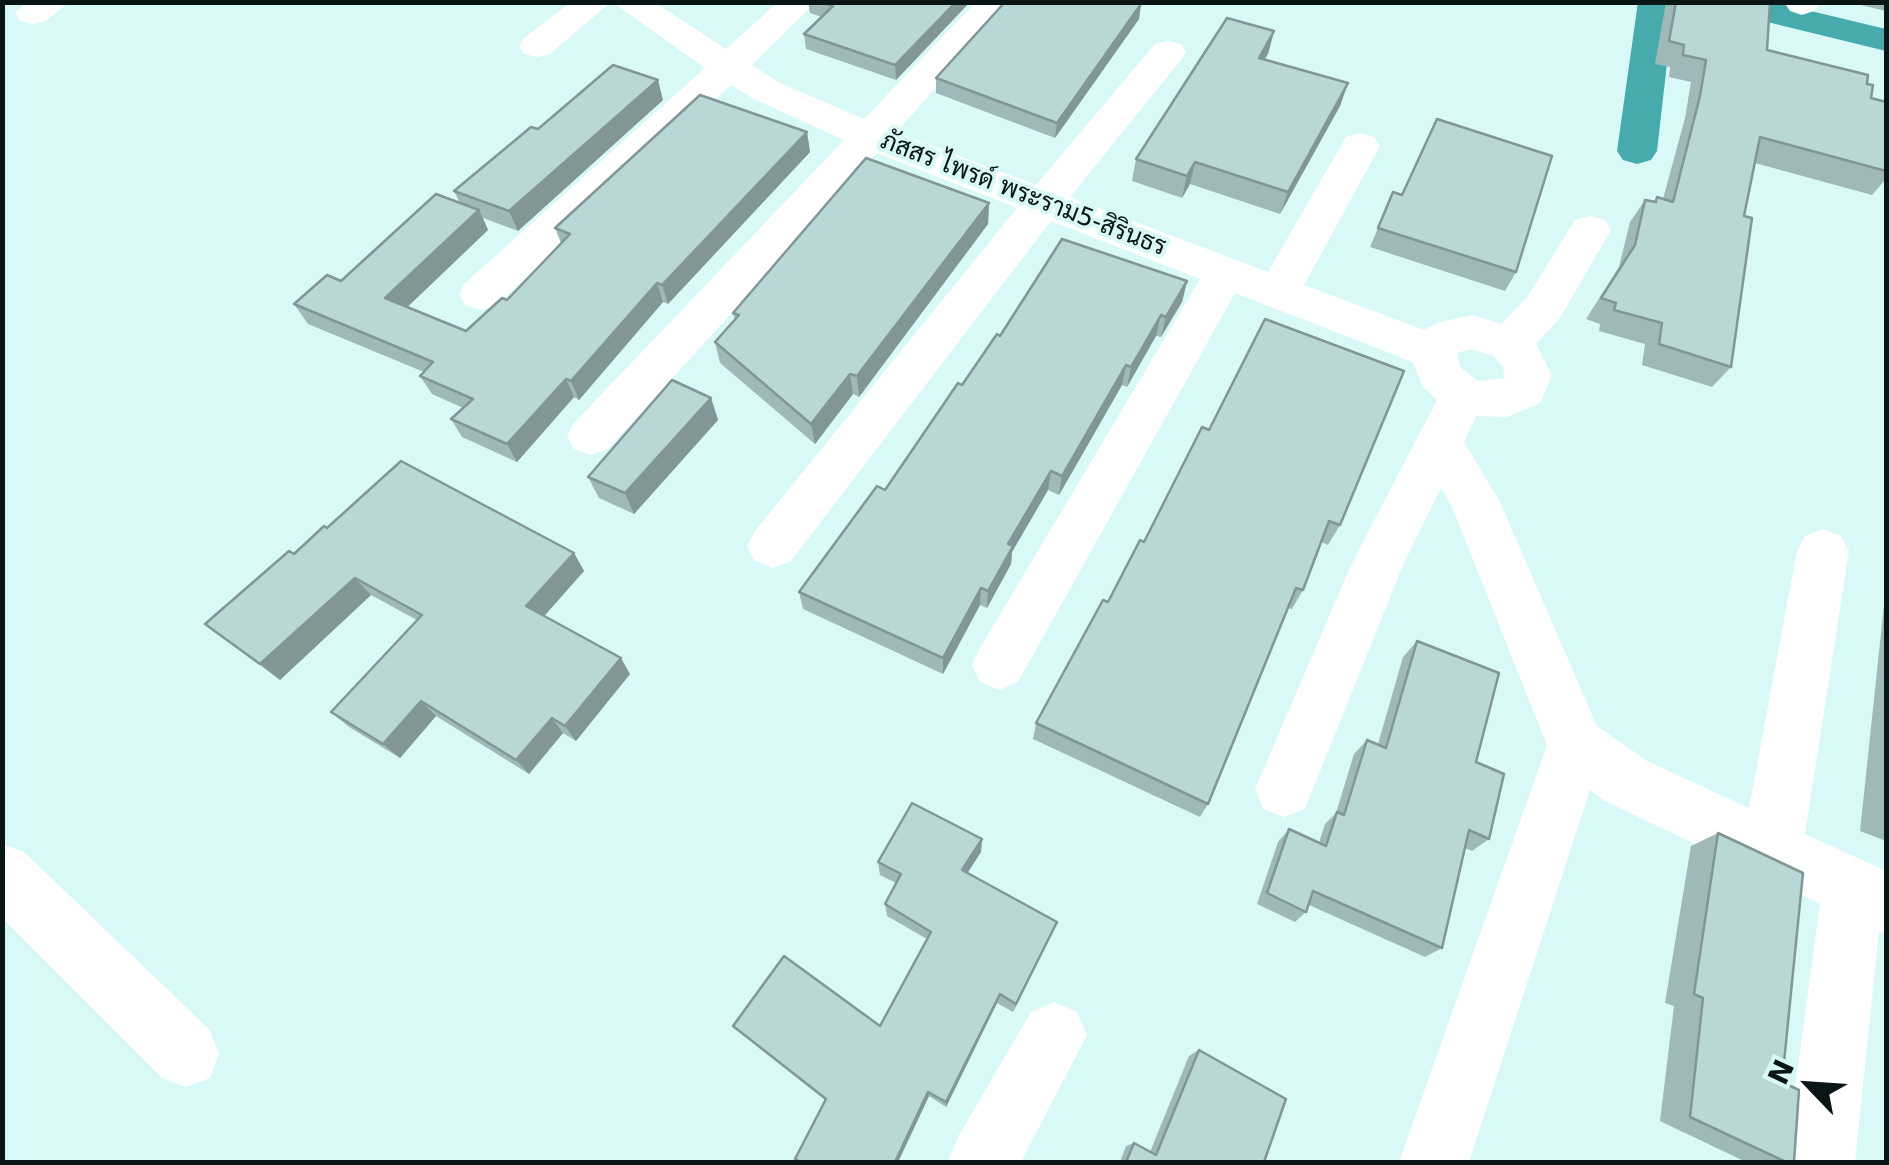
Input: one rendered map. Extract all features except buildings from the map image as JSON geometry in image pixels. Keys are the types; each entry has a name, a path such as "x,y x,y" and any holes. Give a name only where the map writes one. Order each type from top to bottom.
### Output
{"street":[{"path":"537,46 594,2"},
{"name":"ภัสสร ไพรด์ พระราม5-สิรินธร","path":"629,2 766,90 869,136 1278,293 1445,396"},
{"path":"480,294 800,2"},
{"path":"591,436 992,6"},
{"path":"773,546 1044,202 1168,52"},
{"path":"1278,293 1360,146"},
{"path":"1509,344 1544,307 1590,230"},
{"path":"999,665 1226,273"},
{"path":"1445,396 1508,400 1523,390 1529,376 1523,359 1509,344 1491,335 1455,334 1441,341 1445,396 1474,500 1576,745 1626,781 1870,896 1820,1162"},
{"path":"1284,788 1445,396"},
{"path":"1772,850 1823,552"},
{"path":"1434,1162 1576,745"},
{"path":"2,874 186,1054"},
{"path":"982,1162 1054,1034"}],"waterway":[{"path":"1637,151 1656,2"},
{"path":"1726,2 1886,40"}]}
